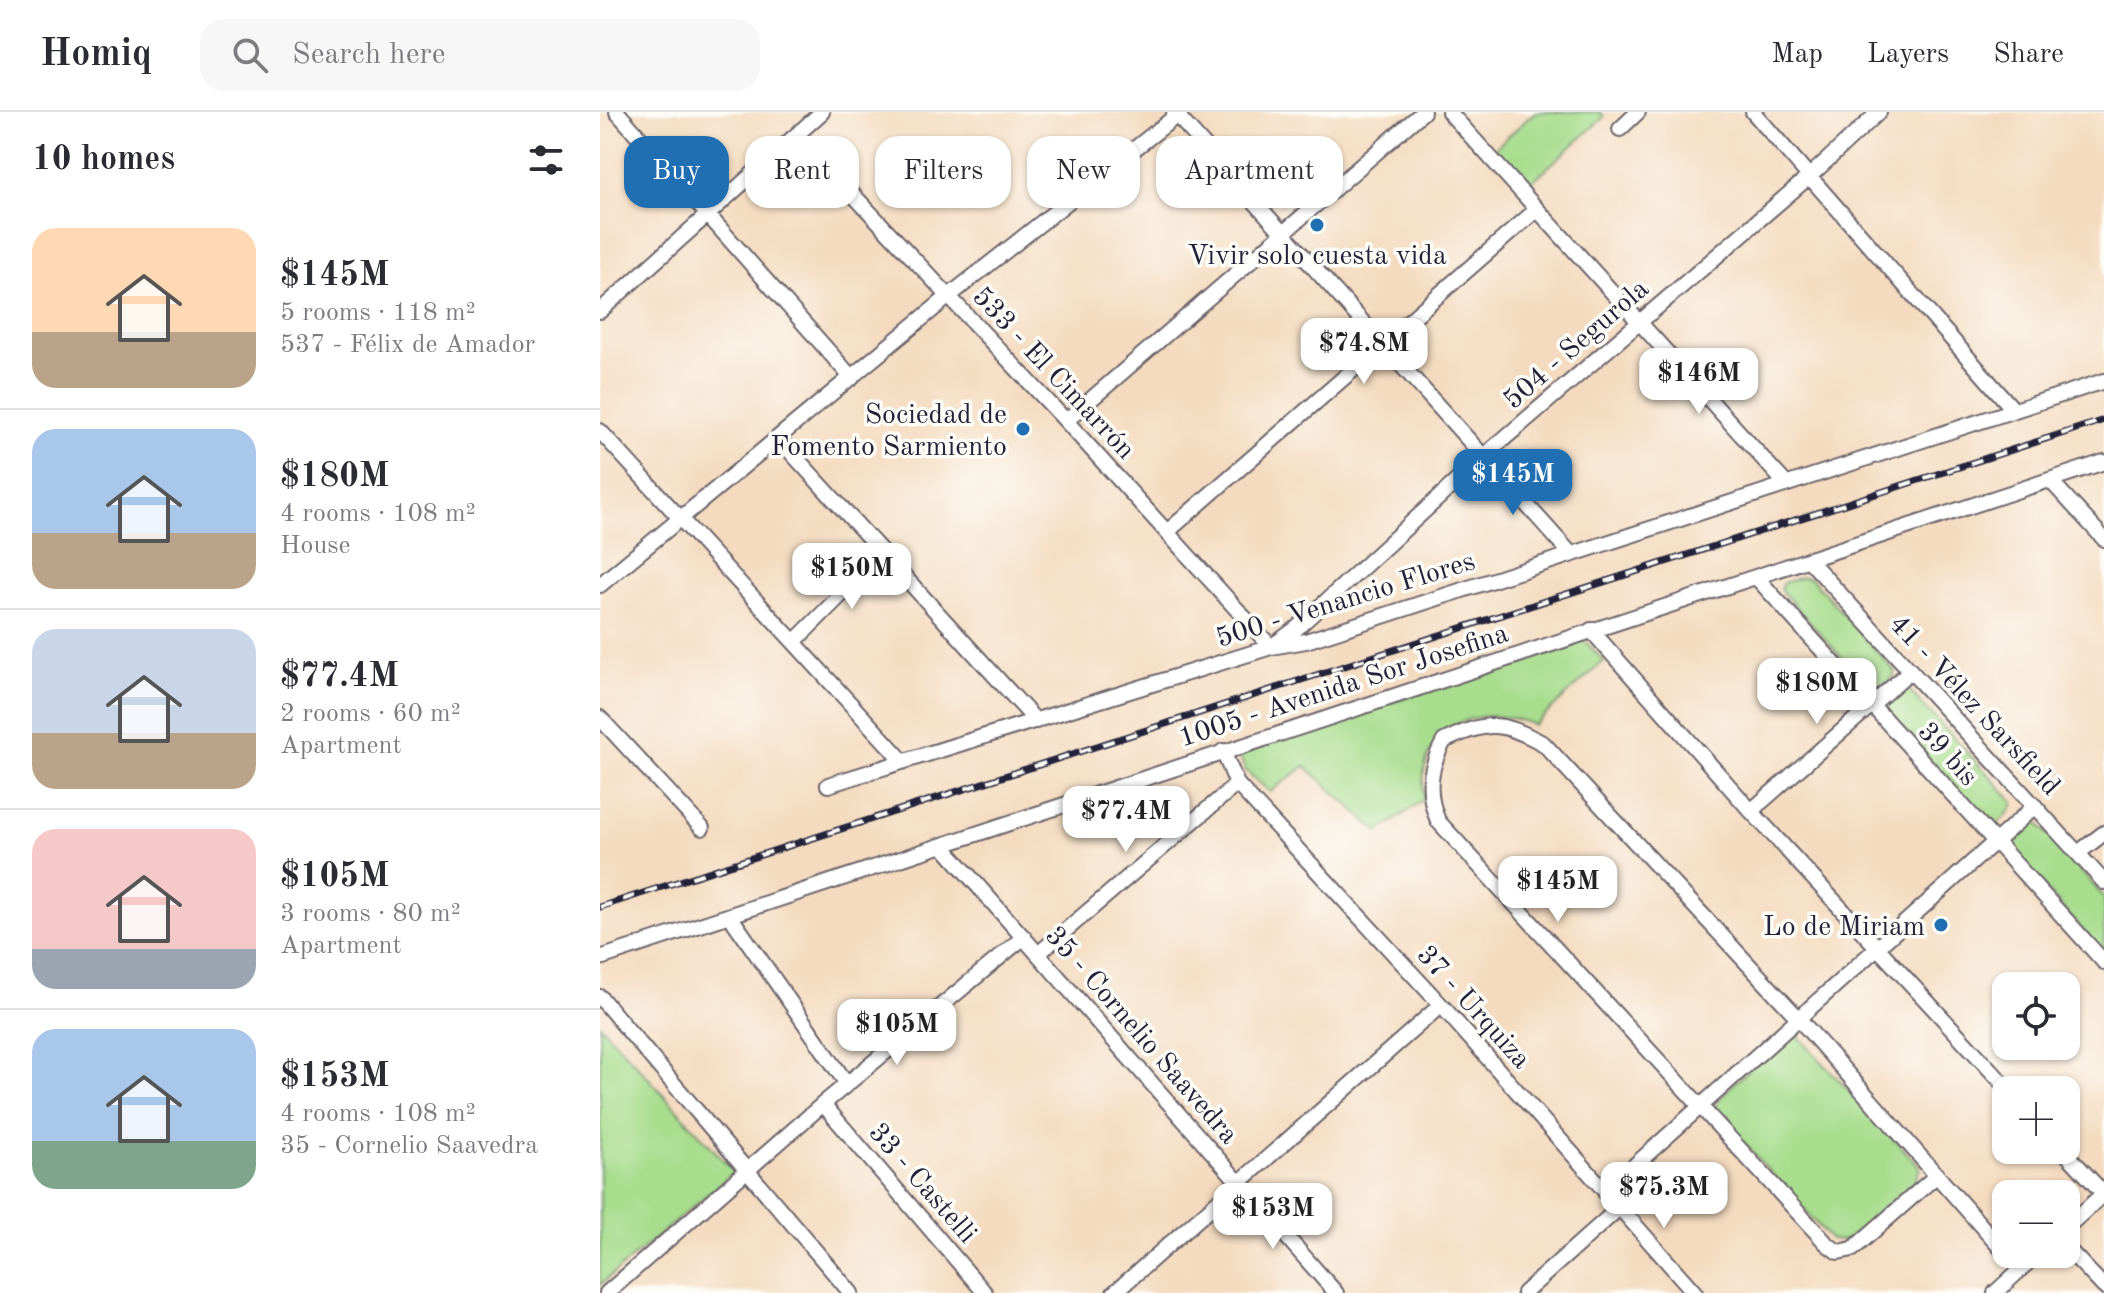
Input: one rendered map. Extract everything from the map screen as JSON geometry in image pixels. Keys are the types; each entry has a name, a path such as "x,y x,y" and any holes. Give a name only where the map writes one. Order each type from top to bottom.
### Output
{"street":[{"path":"617,112 852,378"},
{"path":"600,311 822,112"},
{"path":"1066,421 1423,112"},
{"path":"1449,112 1535,211 1786,484"},
{"path":"1620,129 1638,112"},
{"path":"1753,112 2012,408"},
{"name":"504 - Segurola","path":"1271,647 1297,628 1485,455 1811,175 1879,112"},
{"path":"600,585 949,296 1178,113 1571,554"},
{"name":"533 - El Cimarrón","path":"797,135 1066,421 1271,647"},
{"path":"1167,532 1535,211"},
{"name":"500 - Venancio Flores","path":"828,785 1271,647 1306,641 2012,408 2104,381"},
{"path":"600,431 902,760"},
{"path":"778,438 1036,721"},
{"name":"1005 - Avenida Sor Josefina","path":"600,958 2104,462"},
{"path":"2050,480 2104,539"},
{"path":"795,641 882,554"},
{"name":"41 - Vélez Sarsfield","path":"1809,560 2104,882"},
{"name":"39 bis","path":"1757,578 2104,962"},
{"path":"1591,630 1751,811 1996,1076"},
{"path":"1751,811 1909,672"},
{"path":"600,718 702,828"},
{"path":"1937,1175 1853,1249 1838,1252 1701,1108 1438,821 1431,804 1429,784 1436,755 1444,741 1489,724 1508,725 1544,744 1799,1019 1937,1175 1992,1238"},
{"name":"37 - Urquiza","path":"1223,751 1237,784 1441,1005 1695,1293"},
{"path":"1038,954 1237,784"},
{"path":"1605,1192 2035,806"},
{"path":"2078,853 2104,833"},
{"name":"35 - Cornelio Saavedra","path":"942,845 1336,1293"},
{"path":"730,916 847,1084"},
{"path":"607,1293 823,1104 1024,937"},
{"path":"600,997 851,1293"},
{"path":"1114,1293 1441,1005"},
{"name":"33 - Castelli","path":"823,1104 985,1293"},
{"path":"2076,1164 2104,1193 2080,1215"},
{"path":"1524,1293 1619,1208"},
{"path":"2080,1262 2104,1287"},
{"path":"1995,1293 2020,1269"}],"green space":[{"path":"1535,112 1600,112 1604,117 1528,185 1495,148"},
{"path":"1802,577 1811,578 1894,670 1894,676 1878,690 1872,691 1780,589 1783,583"},
{"path":"1583,639 1604,661 1534,725 1491,716 1454,726 1439,738 1429,754 1424,774 1424,799 1379,832 1305,766 1270,792 1245,770 1239,753"},
{"path":"1904,685 2014,802 1998,822 1990,826 1879,705"},
{"path":"2028,820 2039,824 2104,897 2104,954 2004,842"},
{"path":"600,1025 734,1172 600,1285"},
{"path":"1797,1035 1920,1167 1916,1180 1845,1241 1831,1240 1717,1113 1715,1107 1753,1066"}],"railway":[{"path":"600,907 2104,420"}],"place":[{"name":"Vivir solo cuesta vida","path":"1317,225"},
{"name":"Sociedad de Fomento Sarmiento","path":"1023,429"},
{"name":"Lo de Miriam","path":"1941,925"}]}
